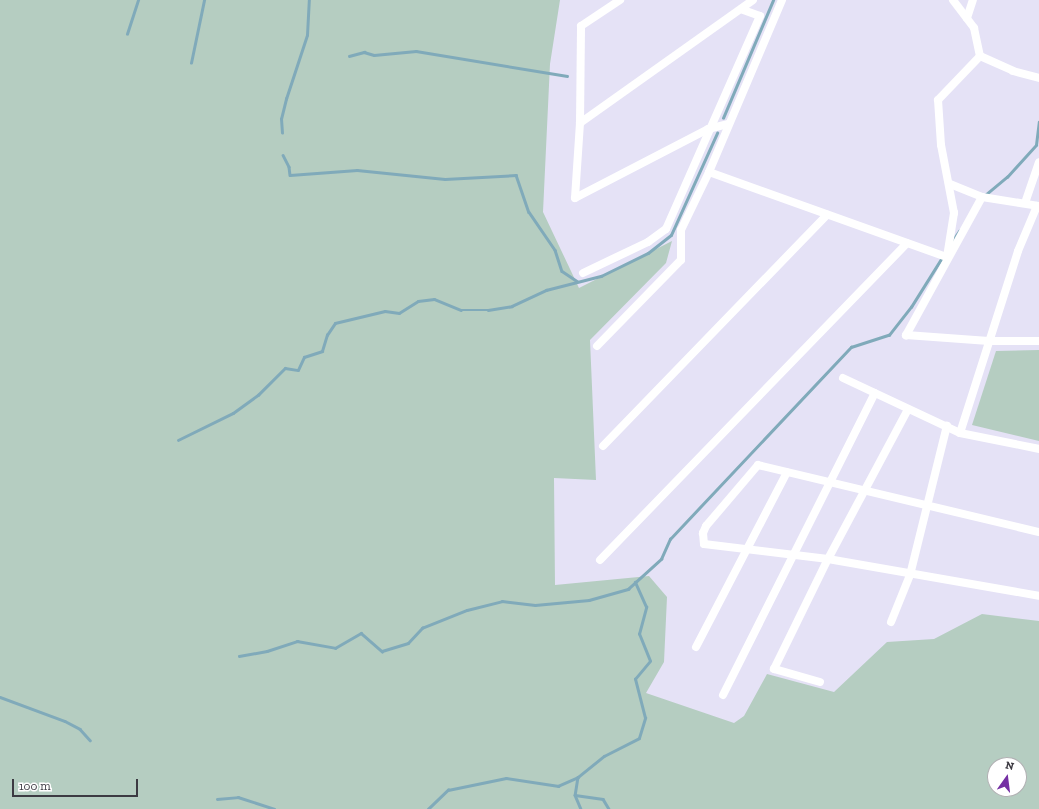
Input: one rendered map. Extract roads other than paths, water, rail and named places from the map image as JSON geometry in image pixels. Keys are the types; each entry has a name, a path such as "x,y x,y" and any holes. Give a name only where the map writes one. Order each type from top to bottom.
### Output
{"street":[{"path":"620,0 581,26 580,123 575,198 710,128 728,124"},
{"path":"580,123 753,0"},
{"path":"597,346 681,260 681,230 709,172 728,124 782,0"},
{"path":"953,0 974,28 980,56"},
{"path":"967,18 973,0"},
{"path":"583,273 648,242 666,229 760,16 741,9"},
{"path":"980,56 1013,71 1039,78"},
{"path":"947,257 954,213 950,184 941,145 938,100 980,56"},
{"path":"1025,202 1039,162"},
{"path":"709,172 947,257"},
{"path":"950,184 982,197 1025,202 1038,206 1018,251 960,433"},
{"path":"982,197 947,257 906,335 989,341 1039,341"},
{"path":"603,446 827,215"},
{"path":"600,560 907,243"},
{"path":"843,378 947,425 960,433 1039,449"},
{"path":"723,695 875,393"},
{"path":"820,682 774,669 828,559 908,408"},
{"path":"890,622 910,576 947,425"},
{"path":"1039,532 926,507 758,465 706,526 704,544 828,559 910,576 1039,596"},
{"path":"696,648 787,472"}],"waterway":[{"path":"127,34 138,0"},
{"path":"191,63 204,0"},
{"path":"282,133 281,119 286,99 307,35 309,0"},
{"path":"723,118 773,0"},
{"path":"349,56 364,52 374,55 416,51 567,76"},
{"path":"984,196 1007,177 1036,145 1039,122"},
{"path":"178,440 233,413 258,395 285,368 298,370 304,357 322,351 327,335 335,323 385,311 399,313 418,301 434,299 461,310 488,310 512,306 546,290 601,276 648,253 671,235 717,133"},
{"path":"283,155 289,167 290,175 357,170 445,179 516,175 529,212 555,250 562,271 577,281"},
{"path":"953,240 959,231"},
{"path":"239,656 267,651 297,641 335,648 361,633 382,651 408,643 422,628 467,610 502,601 535,605 589,600 628,589 661,559 670,539 851,347 889,335 911,307 943,256"},
{"path":"428,809 448,790 506,778 558,786 578,777 604,756 639,738 645,718 635,679 650,661 639,634 646,607 635,582"},
{"path":"0,697 65,721 80,729 90,740"},
{"path":"578,777 575,795 581,809"},
{"path":"575,795 603,799 609,809"},
{"path":"217,799 238,797 274,809"}]}
